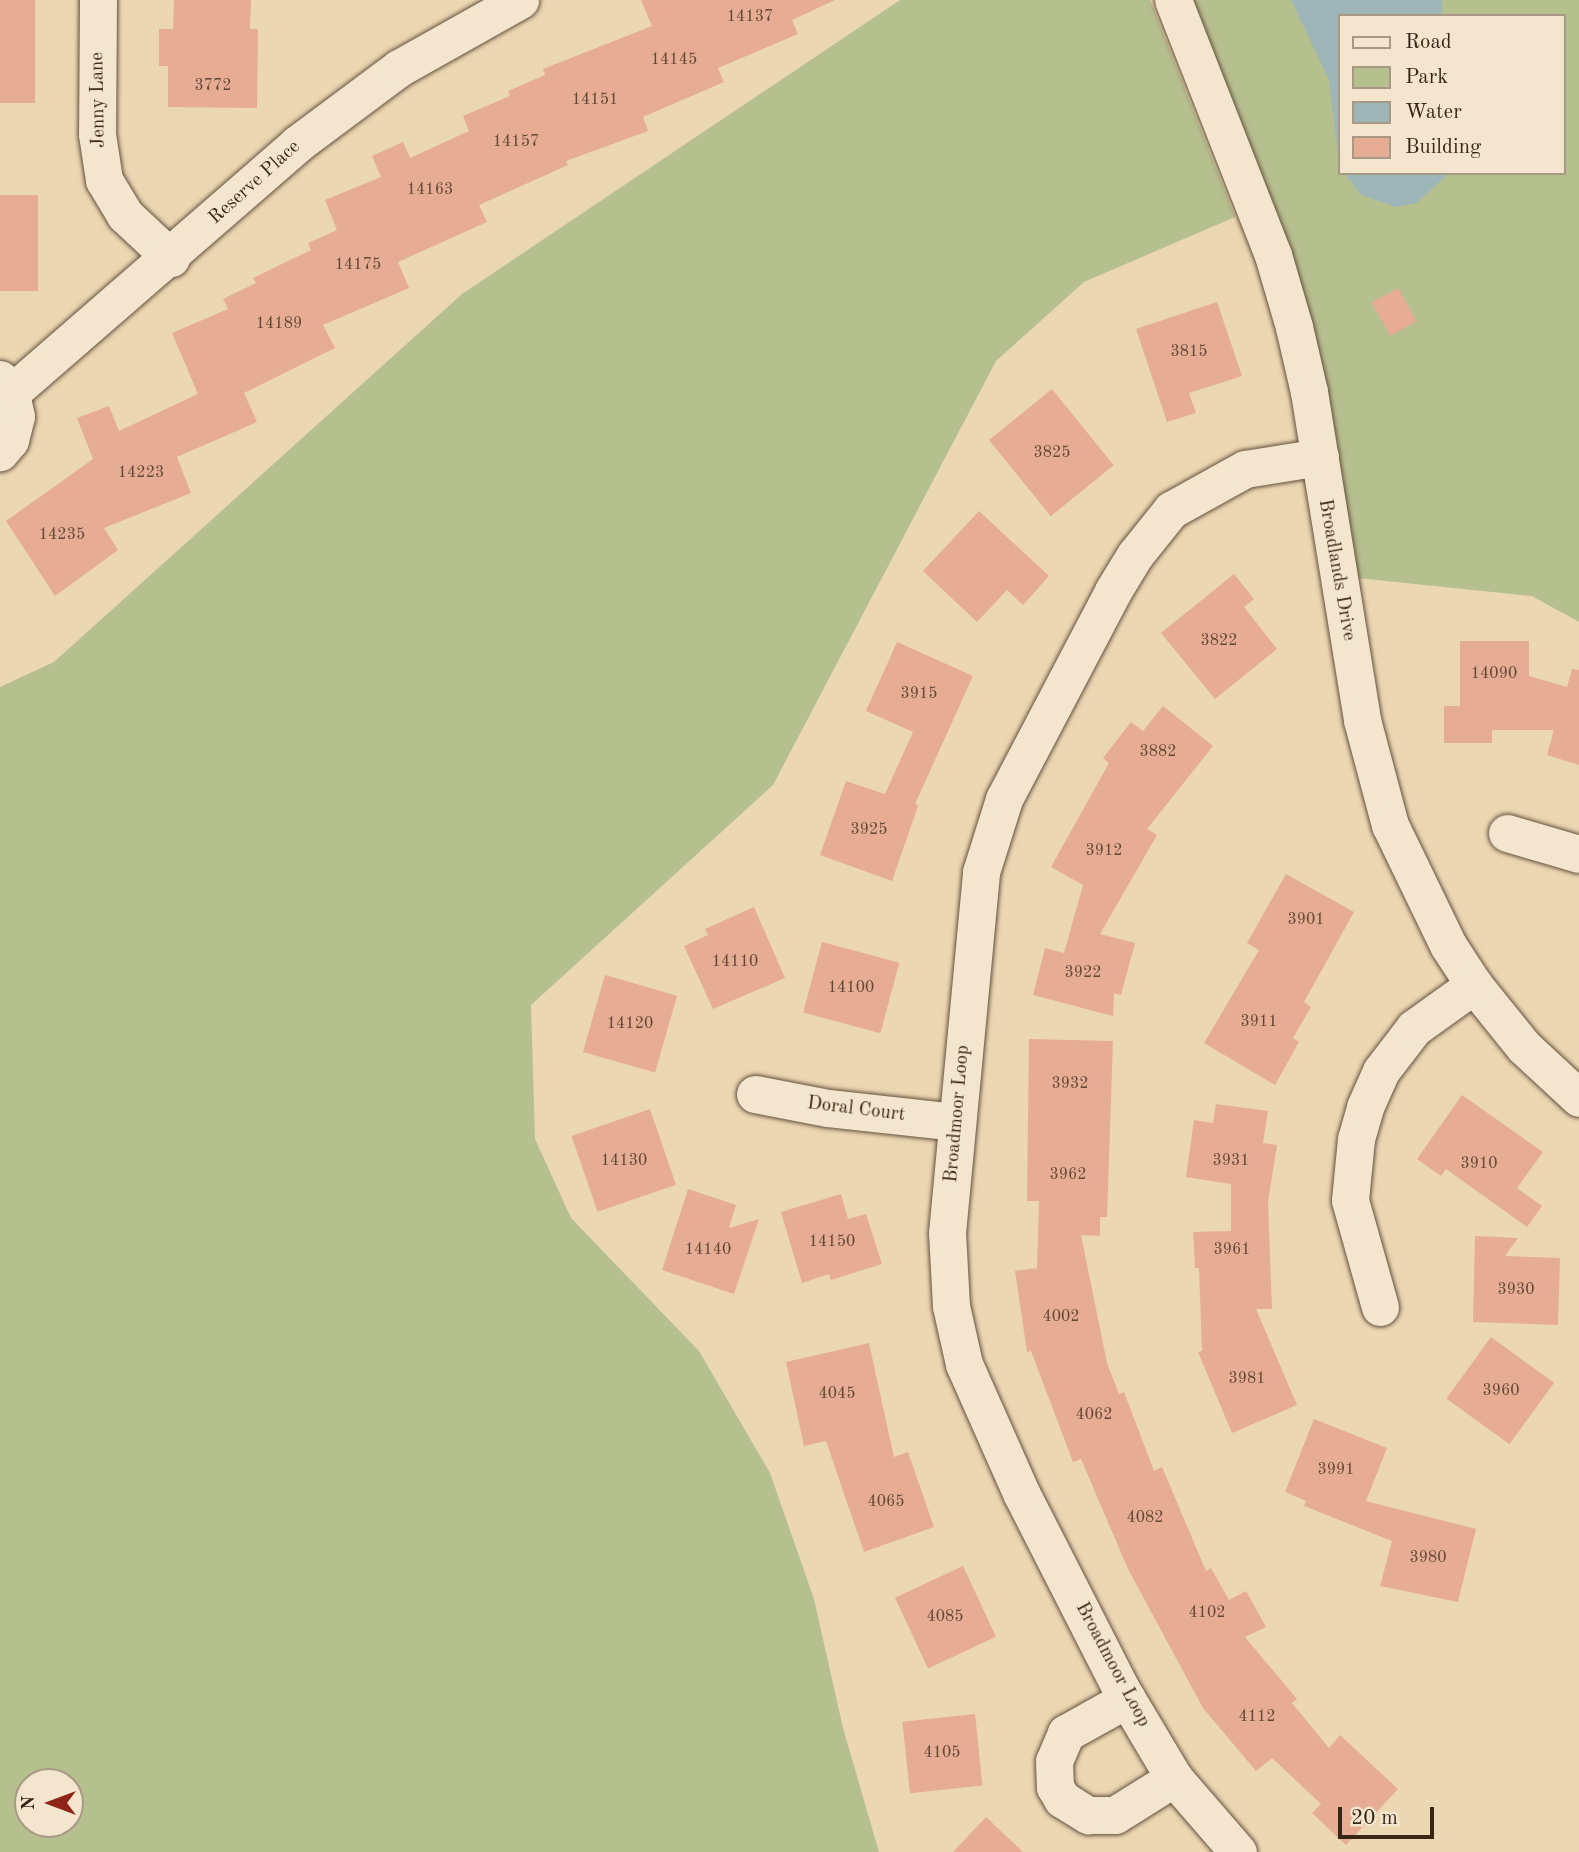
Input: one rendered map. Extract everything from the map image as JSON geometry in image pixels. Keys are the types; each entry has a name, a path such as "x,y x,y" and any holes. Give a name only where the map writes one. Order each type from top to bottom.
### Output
{"street":[{"name":"Jenny Lane","path":"98,0 97,134 104,180 125,215 170,258"},
{"name":"Reserve Place","path":"0,452 14,428 5,386 170,258 297,144 399,68 520,0"},
{"name":"Broadlands Drive","path":"1173,0 1227,134 1290,315 1320,457 1362,720 1390,825 1448,945 1474,985 1524,1047 1579,1098"},
{"name":"Broadmoor Loop","path":"1238,1852 1174,1779 1127,1699 1022,1495 964,1364 951,1306 947,1233 981,872 989,837 1004,799 1113,591 1135,555 1171,510 1245,469 1320,457"},
{"path":"1507,833 1579,854"},
{"path":"1380,1307 1350,1200 1356,1139 1365,1107 1381,1071 1414,1028 1474,985"},
{"name":"Doral Court","path":"755,1094 828,1108 957,1122"},
{"path":"1127,1699 1066,1733 1054,1761 1055,1787 1062,1799 1088,1815 1115,1815 1174,1779"}],"green space":[{"path":"900,0 1150,0 1235,217 1084,282 996,361 773,785 531,1005 535,1139 571,1218 699,1351 770,1473 814,1599 843,1728 879,1852 0,1852 0,687 54,662 462,294"},
{"path":"1191,0 1579,0 1579,622 1532,596 1357,578"}],"water":[{"path":"1291,0 1442,0 1442,14 1338,14 1338,154 1329,80"},
{"path":"1346,175 1447,175 1417,203 1396,207 1361,195"}],"building":[{"path":"0,0 35,0 35,103 0,103"},
{"path":"174,0 251,0 250,29 258,29 257,108 168,107 168,66 159,66 159,29 173,29"},
{"path":"641,0 835,0 792,20 798,34 718,68 724,82 643,117 648,131 566,161 568,165 479,205 487,222 398,262 409,288 323,325 335,348 244,393 257,422 177,457 191,493 104,528 118,550 55,596 6,521 93,459 77,418 109,406 119,431 198,394 172,333 228,309 223,299 256,283 253,278 311,250 308,243 337,230 325,200 381,177 372,156 403,142 410,158 469,131 463,116 510,96 508,91 545,75 543,69 652,26"},
{"path":"0,195 38,195 38,291 0,291"},
{"path":"1398,288 1416,321 1390,336 1372,303"},
{"path":"1217,302 1242,376 1189,393 1196,413 1167,422 1136,329"},
{"path":"1052,389 1114,465 1051,516 989,440"},
{"path":"979,511 1049,576 1023,605 1007,590 977,622 923,571"},
{"path":"1234,574 1254,599 1244,607 1277,649 1215,699 1161,633"},
{"path":"1460,641 1529,641 1529,676 1567,687 1572,669 1579,670 1579,765 1547,755 1554,730 1492,730 1492,743 1444,743 1444,706 1460,706"},
{"path":"897,642 973,676 915,804 918,806 892,881 820,855 846,781 885,794 913,732 866,711"},
{"path":"1163,706 1213,746 1147,829 1157,835 1100,934 1135,943 1121,995 1114,993 1113,1016 1033,995 1045,948 1064,953 1083,885 1051,867 1109,763 1103,758 1131,722 1143,731"},
{"path":"1286,874 1354,912 1304,1002 1311,1007 1293,1038 1299,1042 1275,1085 1204,1043 1259,950 1247,943"},
{"path":"754,907 785,978 713,1009 684,946 708,935 705,929"},
{"path":"822,942 899,963 880,1033 803,1013"},
{"path":"605,975 677,996 655,1073 583,1052"},
{"path":"1029,1039 1113,1041 1107,1217 1100,1217 1100,1236 1081,1235 1107,1363 1119,1394 1124,1392 1154,1471 1162,1467 1206,1571 1211,1568 1229,1600 1246,1591 1266,1627 1245,1637 1297,1699 1292,1703 1329,1748 1340,1735 1398,1789 1346,1845 1312,1813 1321,1804 1272,1758 1256,1771 1203,1708 1128,1569 1081,1459 1073,1462 1031,1351 1027,1352 1015,1271 1037,1268 1039,1201 1027,1201"},
{"path":"1462,1095 1543,1152 1517,1188 1542,1206 1527,1227 1446,1169 1441,1176 1417,1159"},
{"path":"1216,1104 1268,1111 1263,1143 1277,1145 1268,1202 1272,1309 1256,1309 1297,1405 1232,1433 1198,1352 1202,1351 1199,1268 1195,1268 1193,1232 1231,1231 1231,1184 1186,1177 1194,1120 1213,1123"},
{"path":"650,1109 676,1185 598,1212 572,1136"},
{"path":"688,1189 736,1205 729,1228 759,1219 734,1294 662,1270"},
{"path":"841,1194 848,1219 866,1214 882,1264 831,1280 829,1274 802,1283 781,1212"},
{"path":"1475,1236 1518,1238 1505,1256 1560,1258 1558,1325 1473,1322"},
{"path":"1491,1337 1554,1383 1509,1444 1446,1398"},
{"path":"869,1343 894,1457 908,1452 934,1527 864,1552 826,1441 804,1446 786,1362"},
{"path":"1314,1419 1387,1448 1366,1501 1476,1529 1458,1602 1380,1586 1392,1541 1304,1506 1306,1501 1285,1492"},
{"path":"963,1566 996,1637 928,1668 895,1598"},
{"path":"975,1714 983,1786 910,1793 902,1722"},
{"path":"986,1817 1023,1852 953,1852"}]}
